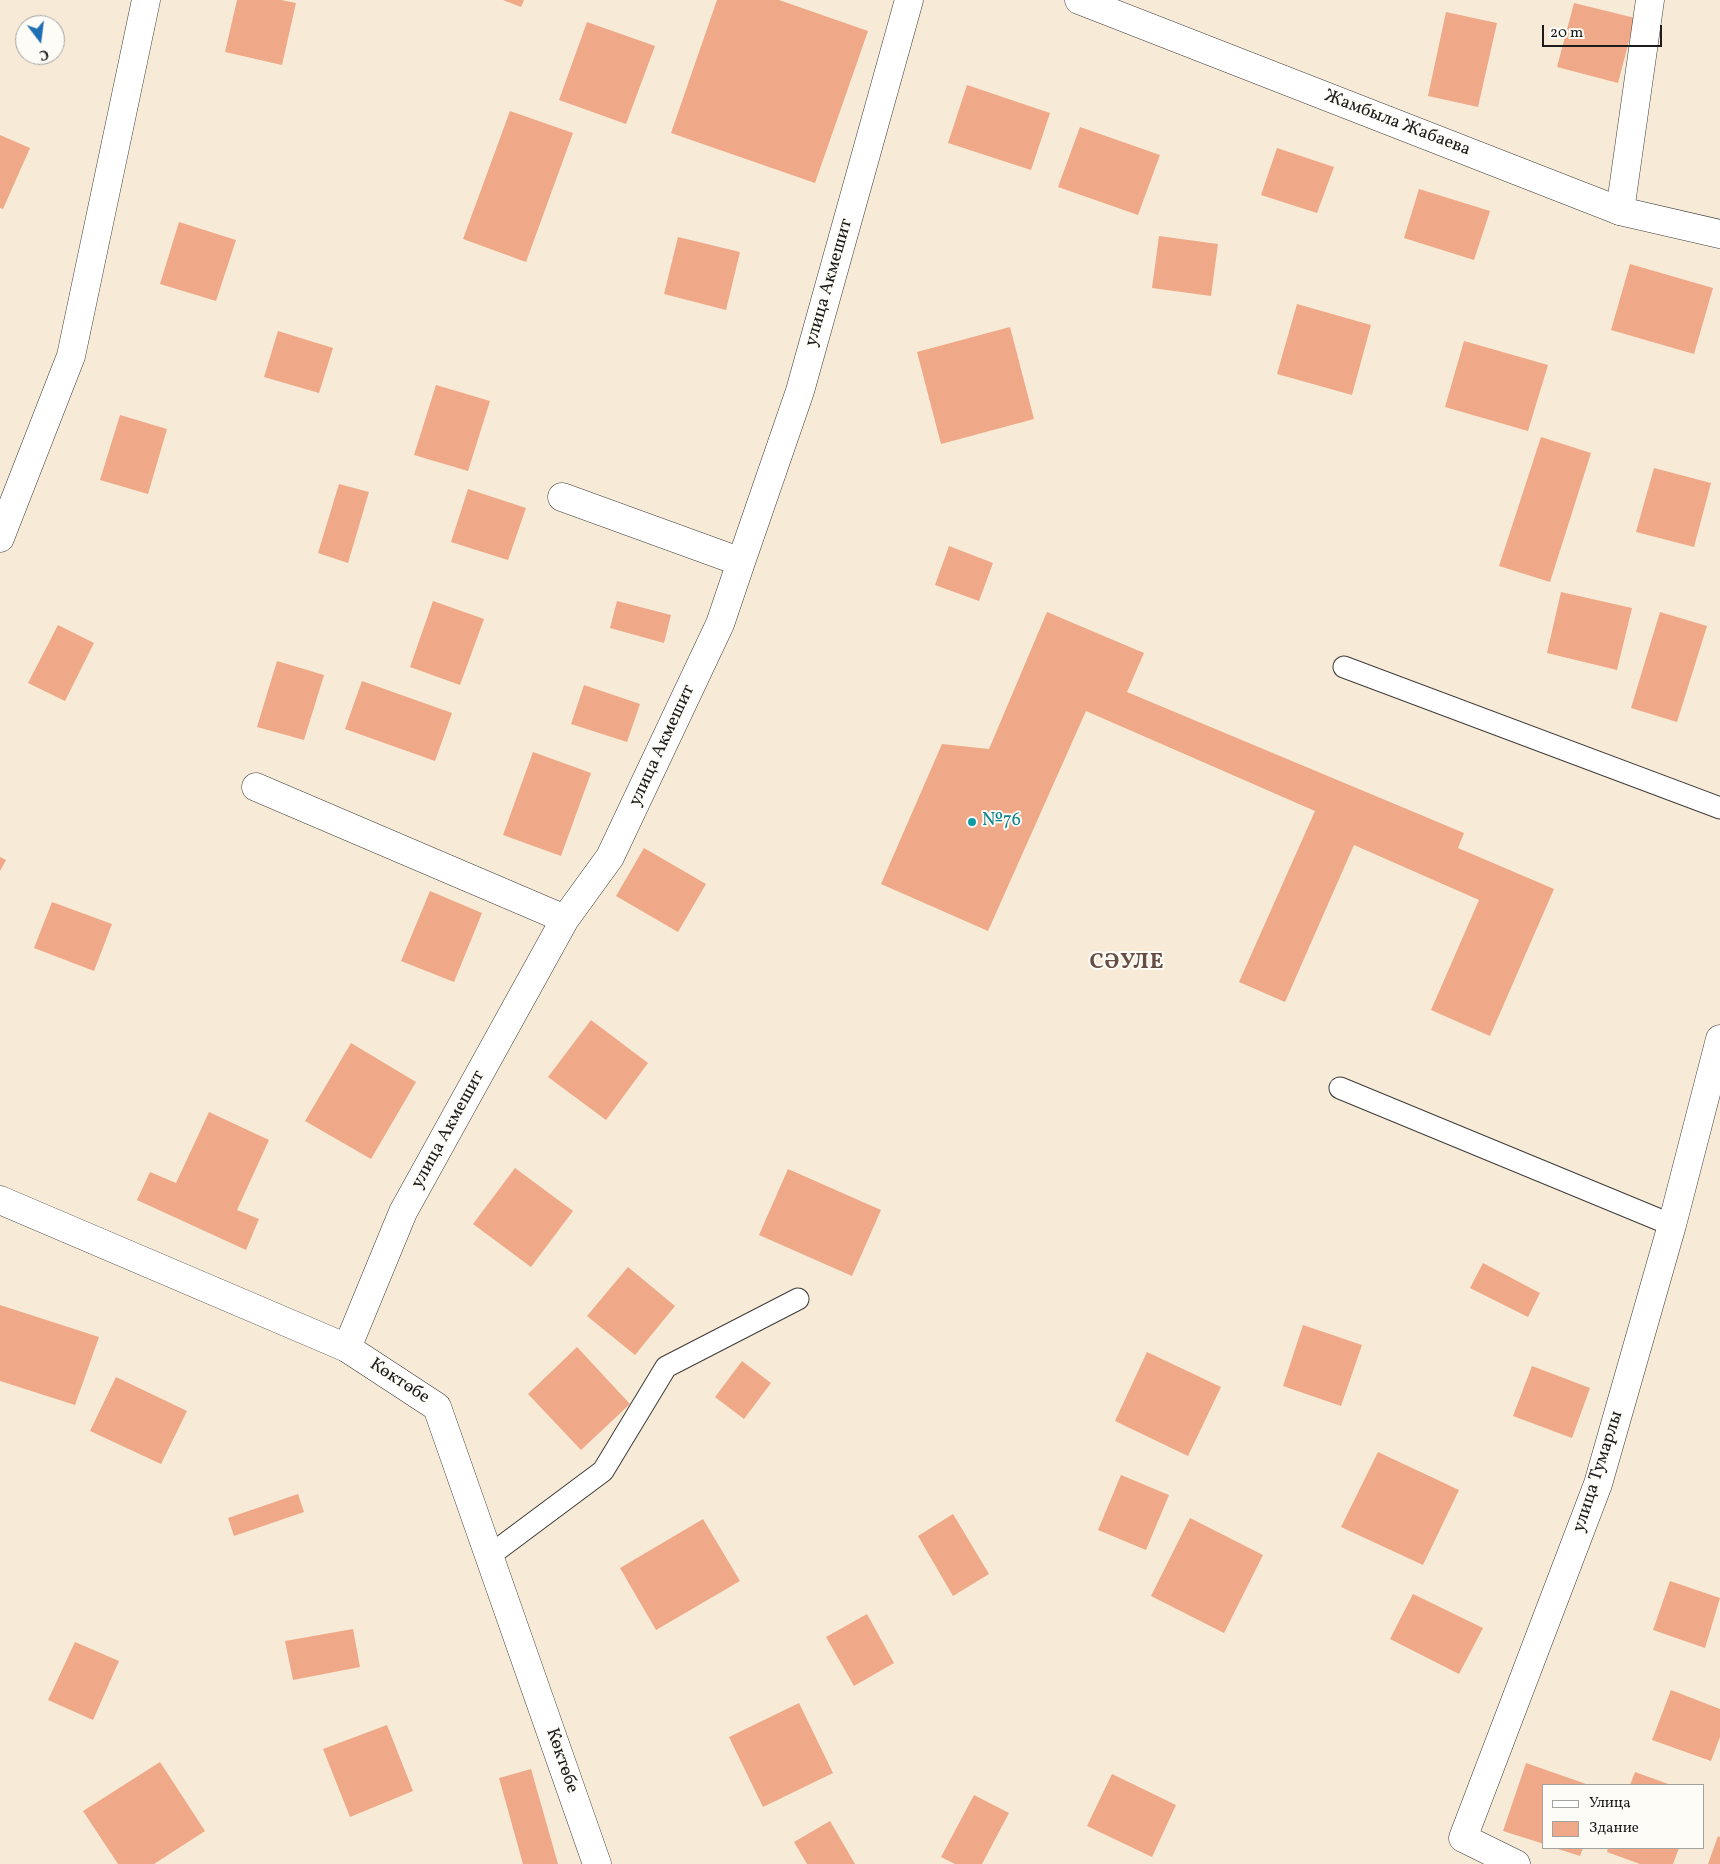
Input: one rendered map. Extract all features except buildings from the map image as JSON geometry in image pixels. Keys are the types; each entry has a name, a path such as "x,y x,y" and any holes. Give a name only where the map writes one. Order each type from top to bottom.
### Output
{"street":[{"path":"0,538 72,356 146,0"},
{"name":"улица Акмешит","path":"347,1348 403,1212 565,919 610,857 720,624 800,391 909,0"},
{"name":"Жамбыла Жабаева","path":"1079,0 1620,211 1720,234"},
{"path":"1620,211 1650,0"},
{"path":"562,497 741,562"},
{"path":"256,787 565,919"},
{"name":"улица Тумарлы","path":"1516,1864 1463,1838 1598,1484 1672,1225 1720,1039"},
{"name":"Көктөбе","path":"0,1200 347,1348 436,1407 597,1864"}],"lane":[{"path":"1344,666 1720,808"},
{"path":"1340,1088 1672,1225"},
{"path":"489,1556 603,1471 666,1367 798,1299"}],"place":[{"name":"№76","path":"972,822"}],"district":[{"name":"СӘУЛЕ","path":"1127,964"}]}
